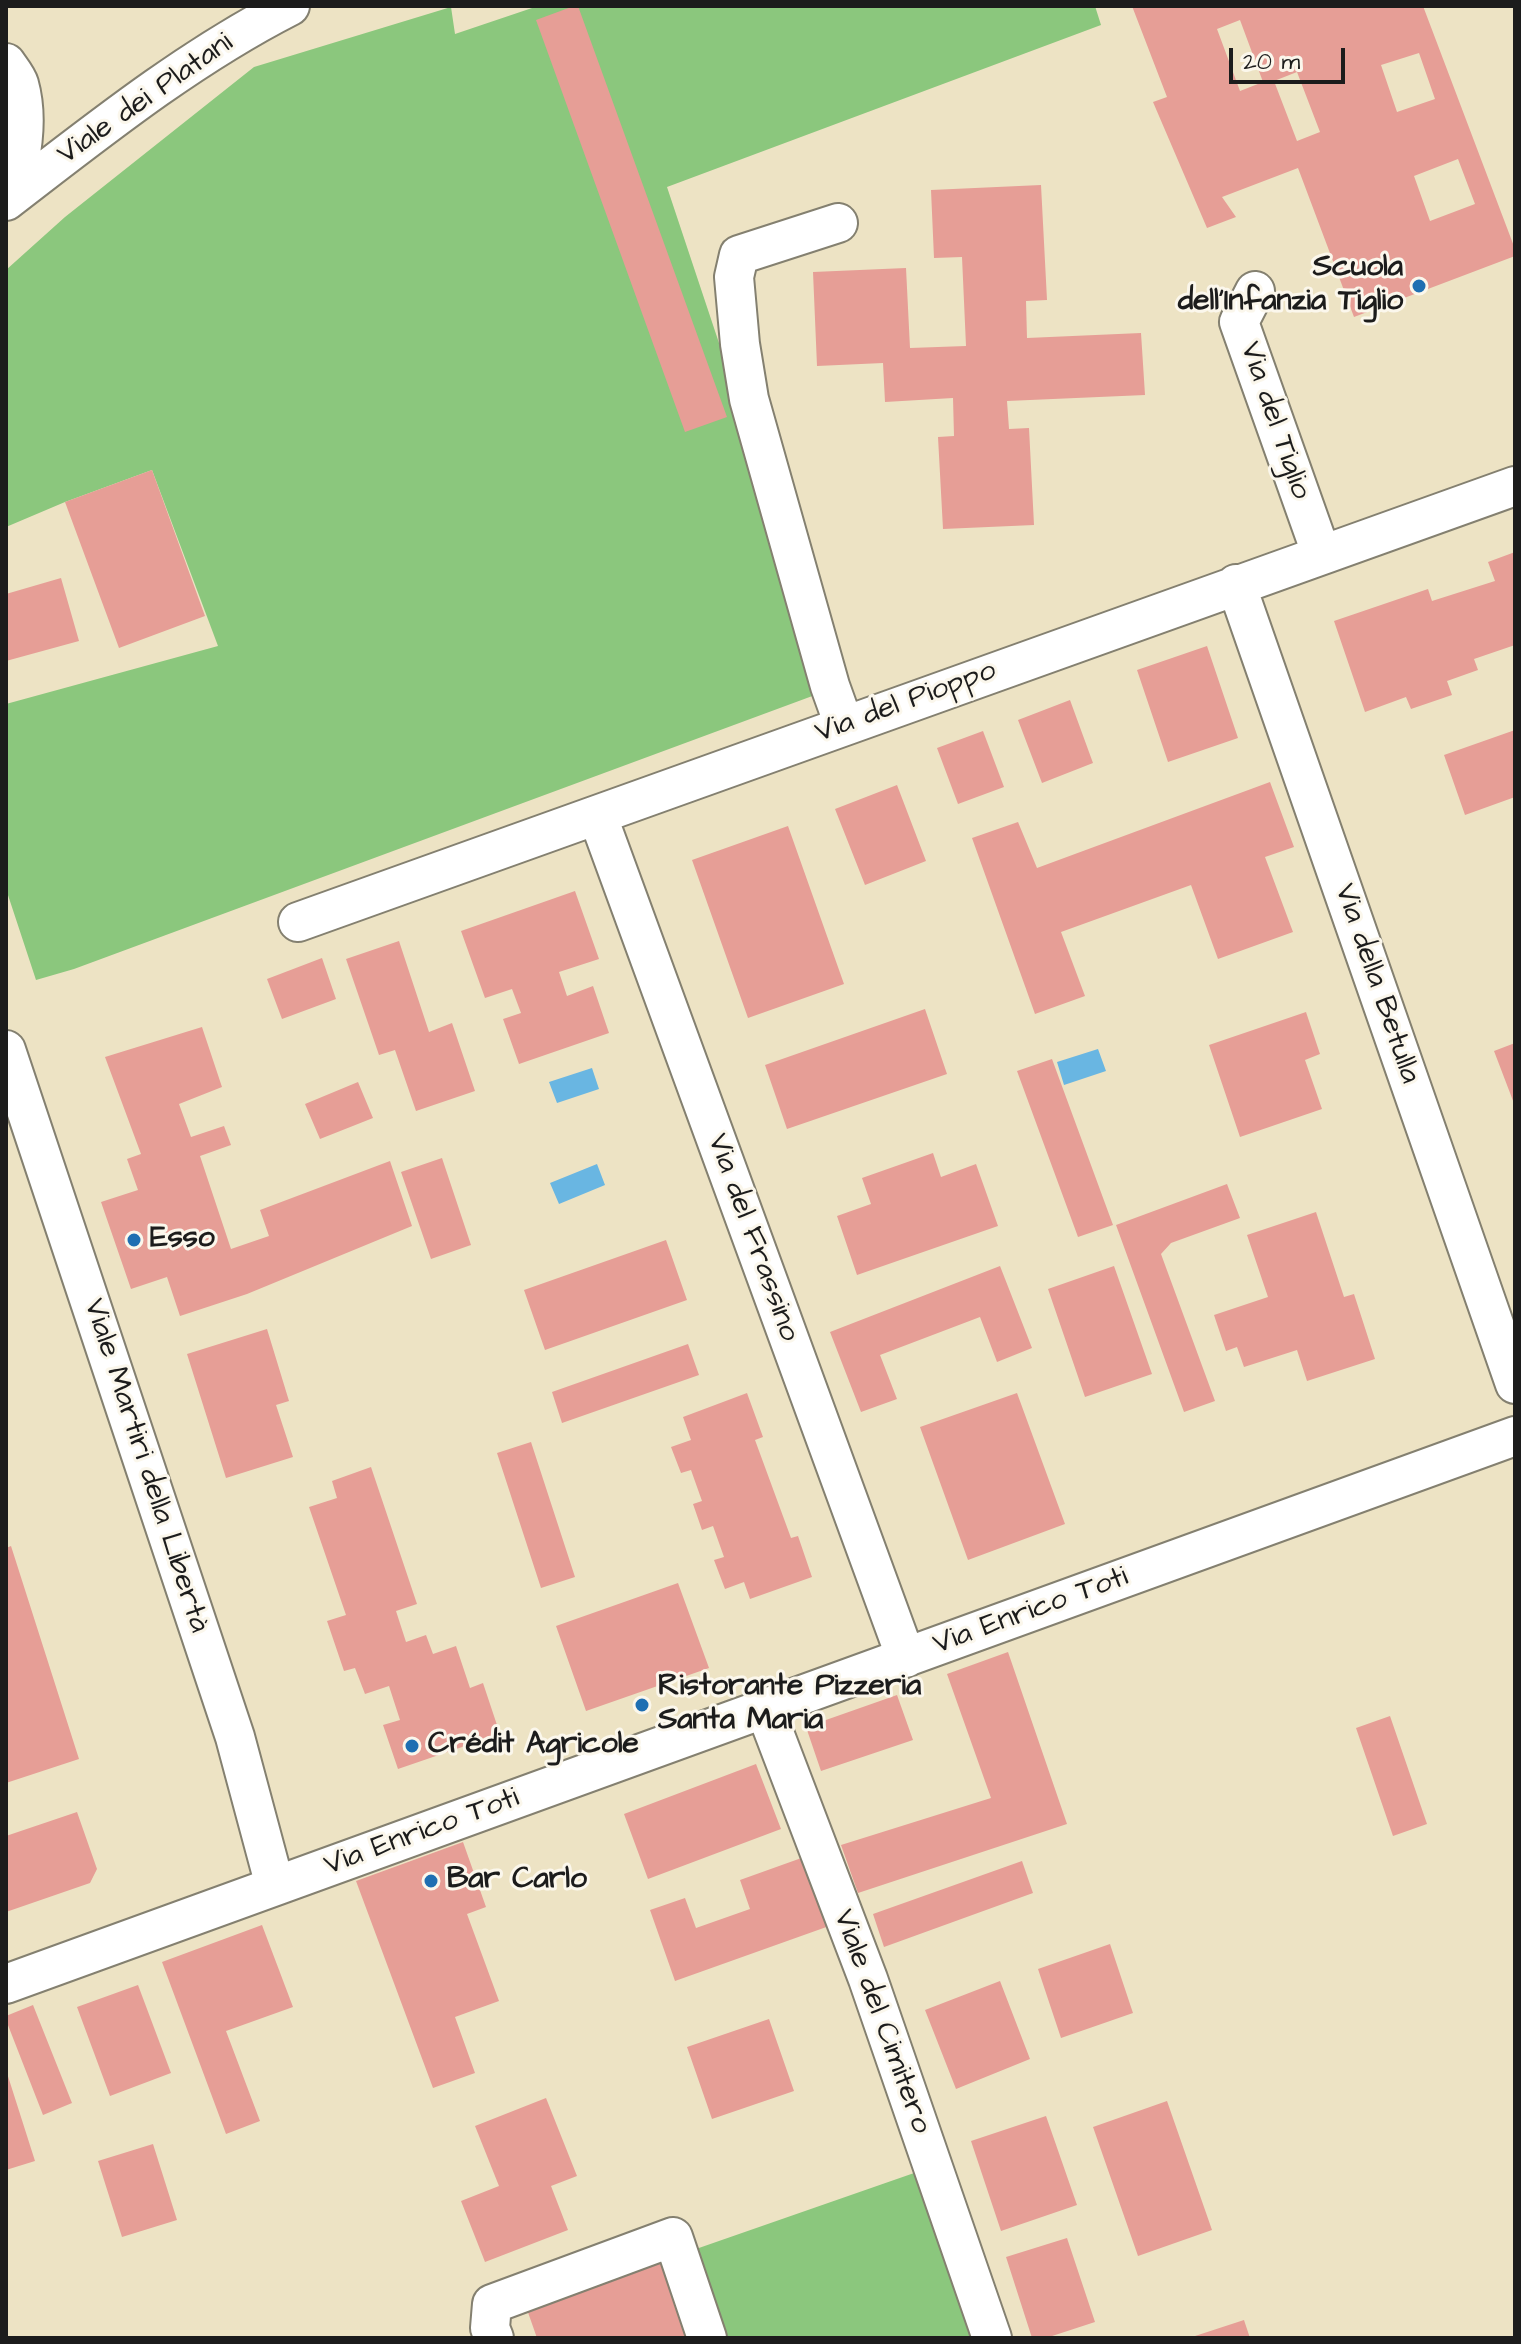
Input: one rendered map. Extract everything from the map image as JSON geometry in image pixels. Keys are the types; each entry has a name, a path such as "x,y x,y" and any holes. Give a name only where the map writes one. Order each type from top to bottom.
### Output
{"street":[{"name":"Viale dei Platani","path":"6,201 167,81 249,27 290,6"},
{"path":"6,63 19,82 26,131 12,185 6,193"},
{"path":"838,223 739,255 734,277 749,399 830,686 844,725"},
{"name":"Via del Tiglio","path":"1255,291 1239,322 1321,553"},
{"name":"Via del Pioppo","path":"298,922 1515,486"},
{"name":"Via della Betulla","path":"1236,584 1515,1384"},
{"name":"Via del Frassino","path":"598,817 906,1658"},
{"name":"Viale Martiri della Libertà","path":"6,1050 235,1737 275,1886"},
{"name":"Via Enrico Toti","path":"6,1984 1515,1436"},
{"name":"Viale del Cimitero","path":"765,1709 868,1979 992,2338"},
{"path":"483,2335 492,2304 673,2237 707,2338"}],"green space":[{"path":"538,6 1095,6 1101,25 667,187 834,688 74,969 36,980 6,889 6,704 218,646 152,470 6,527 6,270 65,217 254,67 451,7 455,34"},
{"path":"917,2172 974,2338 727,2338 696,2249"}],"water":[{"path":"1098,1049 1106,1071 1064,1085 1057,1062"},
{"path":"592,1068 599,1089 557,1103 549,1082"},
{"path":"597,1164 605,1185 559,1204 550,1183"}],"building":[{"path":"578,6 727,417 685,432 536,20"},
{"path":"1132,6 1423,6 1515,249 1515,256 1354,317 1298,168 1222,197 1236,217 1207,228 1153,102 1167,97","holes":["1240,20 1263,82 1240,91 1217,29","1419,53 1435,99 1397,112 1381,65","1297,72 1320,132 1297,141 1274,81","1458,159 1475,204 1430,221 1414,176"]},
{"path":"1041,185 1047,300 1026,301 1027,338 1141,333 1145,395 1007,401 1009,429 1029,428 1034,525 943,529 938,437 954,436 953,398 885,402 883,363 817,366 813,272 906,268 910,348 966,346 962,257 934,258 931,190"},
{"path":"152,470 205,616 119,648 65,502"},
{"path":"1515,552 1515,645 1474,659 1478,670 1447,681 1452,695 1411,709 1406,697 1365,712 1334,621 1428,589 1432,601 1495,581 1488,562"},
{"path":"61,578 79,641 6,661 6,594"},
{"path":"1207,646 1238,738 1168,762 1137,670"},
{"path":"1070,700 1093,763 1042,783 1018,720"},
{"path":"1515,730 1515,797 1465,815 1444,755"},
{"path":"983,731 1004,787 958,804 937,748"},
{"path":"1270,782 1294,847 1265,857 1293,932 1218,959 1191,885 1061,932 1085,996 1035,1014 972,838 1018,822 1037,868"},
{"path":"897,785 926,861 865,885 835,809"},
{"path":"788,826 844,984 748,1018 692,860"},
{"path":"575,891 599,959 559,972 567,996 593,986 609,1033 519,1064 503,1019 521,1013 512,989 485,998 461,931"},
{"path":"399,941 429,1032 452,1023 475,1091 416,1111 395,1050 379,1055 346,959"},
{"path":"322,958 336,999 282,1019 267,979"},
{"path":"925,1009 947,1074 787,1129 765,1065"},
{"path":"1306,1012 1320,1054 1305,1060 1322,1109 1240,1137 1209,1045"},
{"path":"202,1027 222,1087 179,1104 191,1137 224,1126 231,1145 200,1156 231,1249 269,1236 260,1210 390,1161 412,1226 247,1294 180,1316 167,1277 131,1289 101,1202 138,1190 127,1159 141,1154 105,1057"},
{"path":"1515,1043 1515,1106 1494,1051"},
{"path":"1052,1059 1113,1225 1078,1237 1017,1071"},
{"path":"358,1082 373,1118 320,1139 305,1104"},
{"path":"933,1153 941,1177 976,1164 998,1226 857,1275 837,1216 871,1204 862,1178"},
{"path":"442,1158 471,1245 431,1259 401,1172"},
{"path":"1227,1184 1240,1218 1171,1243 1161,1254 1215,1401 1184,1412 1116,1225"},
{"path":"1316,1212 1344,1297 1354,1294 1375,1359 1307,1381 1297,1350 1244,1367 1237,1347 1226,1351 1214,1315 1268,1297 1247,1235"},
{"path":"666,1240 687,1300 545,1350 524,1290"},
{"path":"1000,1266 1032,1348 997,1362 980,1317 880,1355 897,1399 861,1412 830,1332"},
{"path":"1114,1266 1152,1374 1085,1397 1048,1289"},
{"path":"267,1329 289,1401 276,1405 293,1457 226,1478 187,1354"},
{"path":"688,1344 699,1375 562,1423 552,1392"},
{"path":"747,1393 763,1437 755,1440 791,1538 798,1536 812,1577 750,1599 744,1582 725,1589 714,1560 724,1557 713,1526 702,1530 693,1504 702,1501 691,1470 681,1473 671,1447 691,1440 683,1417"},
{"path":"1017,1393 1065,1524 968,1560 920,1427"},
{"path":"531,1442 575,1577 541,1588 497,1453"},
{"path":"371,1467 417,1604 396,1611 406,1642 426,1635 433,1654 456,1646 470,1688 483,1683 500,1734 398,1769 383,1725 400,1720 389,1686 365,1694 355,1668 344,1671 327,1621 346,1615 309,1507 337,1498 332,1481"},
{"path":"11,1546 79,1759 6,1783 6,1548"},
{"path":"678,1583 709,1668 586,1711 556,1626"},
{"path":"1008,1652 1067,1824 858,1893 841,1845 991,1798 947,1674"},
{"path":"897,1695 913,1740 821,1771 806,1727"},
{"path":"1390,1716 1427,1824 1393,1836 1356,1728"},
{"path":"756,1764 781,1829 648,1879 624,1814"},
{"path":"77,1812 97,1869 90,1883 6,1912 6,1836"},
{"path":"463,1842 486,1907 467,1914 499,2001 455,2017 475,2073 433,2088 356,1881"},
{"path":"807,1856 832,1925 675,1981 650,1910 685,1898 696,1928 750,1909 740,1880"},
{"path":"1022,1861 1033,1893 884,1947 873,1914"},
{"path":"262,1925 293,2007 226,2031 260,2121 226,2134 162,1962"},
{"path":"1110,1944 1133,2013 1061,2038 1038,1969"},
{"path":"1000,1981 1030,2059 956,2089 925,2010"},
{"path":"138,1985 171,2073 110,2096 77,2007"},
{"path":"33,2005 72,2103 43,2115 6,2020 6,2016"},
{"path":"769,2019 794,2091 712,2119 687,2047"},
{"path":"6,2070 35,2161 6,2170"},
{"path":"546,2098 577,2176 551,2186 568,2230 485,2262 461,2201 499,2186 475,2126"},
{"path":"1167,2101 1212,2230 1138,2256 1093,2127"},
{"path":"1046,2116 1077,2205 1001,2231 971,2141"},
{"path":"153,2144 177,2220 122,2237 98,2161"},
{"path":"1067,2238 1095,2322 1046,2338 1032,2338 1006,2257"},
{"path":"669,2248 702,2338 537,2338 524,2301"},
{"path":"1244,2320 1250,2338 1192,2338 1192,2337"}],"place":[{"name":"Scuola dell'Infanzia Tiglio","path":"1419,286"},
{"name":"Esso","path":"134,1240"},
{"name":"Ristorante Pizzeria Santa Maria","path":"642,1705"},
{"name":"Crédit Agricole","path":"412,1746"},
{"name":"Bar Carlo","path":"431,1881"}]}
